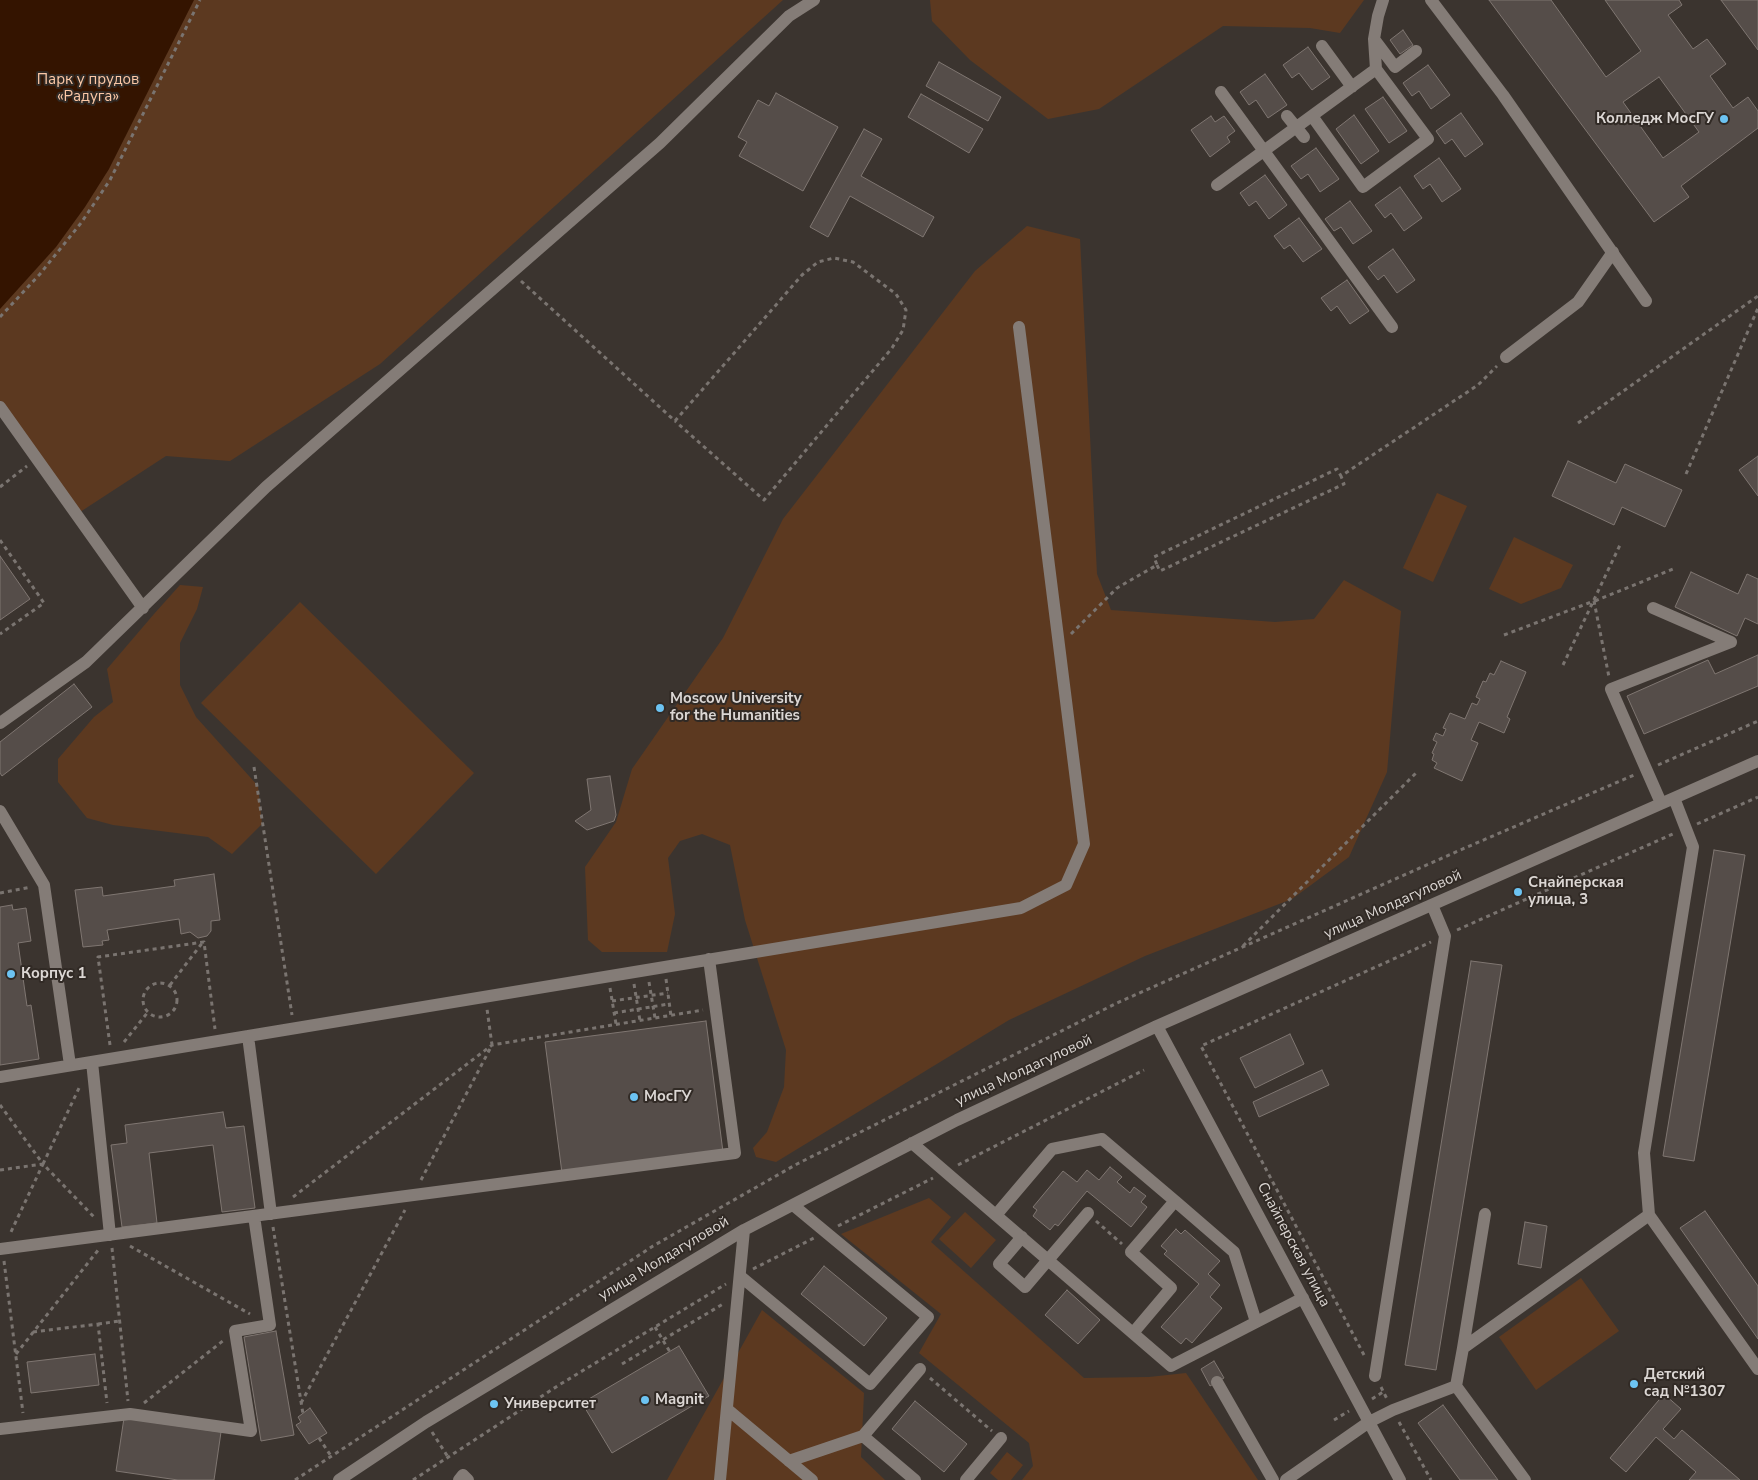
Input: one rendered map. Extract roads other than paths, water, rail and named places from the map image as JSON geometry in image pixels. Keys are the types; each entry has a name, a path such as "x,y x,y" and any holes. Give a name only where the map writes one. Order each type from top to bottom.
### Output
{"street":[{"path":"0,723 86,662 266,487 660,143 789,16 814,0"},
{"path":"1312,116 1363,187 1428,139 1376,69 1374,39 1383,0"},
{"path":"1431,0 1503,95 1646,301"},
{"path":"1374,39 1394,67 1416,51"},
{"path":"1322,46 1352,87"},
{"path":"1216,185 1263,151 1300,132 1312,116 1376,69"},
{"path":"1221,92 1392,327"},
{"path":"1287,116 1300,132"},
{"path":"1506,357 1578,302 1613,252"},
{"path":"0,1077 1021,908 1066,885 1084,844 1020,327"},
{"path":"0,407 143,608"},
{"path":"1653,608 1731,642 1612,689 1661,804"},
{"name":"улица Молдагуловой","path":"339,1480 426,1422 744,1230 912,1143 1157,1026 1758,761"},
{"path":"1674,798 1693,847 1644,1153 1649,1215 1758,1369"},
{"path":"0,811 44,885 70,1065"},
{"path":"1375,1376 1445,936 1432,905"},
{"path":"0,1249 735,1153 709,960"},
{"name":"Снайперская улица","path":"1157,1026 1400,1480"},
{"path":"248,1036 271,1214"},
{"path":"92,1062 110,1235"},
{"path":"996,1215 1052,1149 1102,1139 1234,1252 1256,1322"},
{"path":"912,1143 1171,1366 1302,1298"},
{"path":"1133,1333 1171,1288 1131,1252 1175,1201"},
{"path":"740,1276 870,1384 928,1316 793,1204"},
{"path":"1022,1237 999,1264 1025,1287 1088,1213"},
{"path":"1485,1214 1456,1386 1525,1480"},
{"path":"1463,1348 1649,1215"},
{"path":"0,1429 130,1414 251,1431 235,1331 270,1325 254,1216"},
{"path":"720,1480 744,1230"},
{"path":"788,1461 864,1436 920,1369"},
{"path":"1217,1382 1273,1480"},
{"path":"1286,1480 1369,1422 1393,1410 1456,1386"},
{"path":"727,1409 812,1480"},
{"path":"864,1436 915,1480"},
{"path":"966,1480 1001,1438"},
{"path":"459,1480 463,1475 468,1480"}],"place":[{"name":"Колледж МосГУ","path":"1724,119"},
{"name":"Moscow University for the Humanities","path":"660,708"},
{"name":"Снайперская улица, 3","path":"1518,892"},
{"name":"Корпус 1","path":"11,974"},
{"name":"МосГУ","path":"634,1097"},
{"name":"Детский сад №1307","path":"1634,1384"},
{"name":"Magnit","path":"645,1400"},
{"name":"Университет","path":"494,1404"}],"park label":[{"name":"Парк у прудов «Радуга»","path":"88,88"}]}
